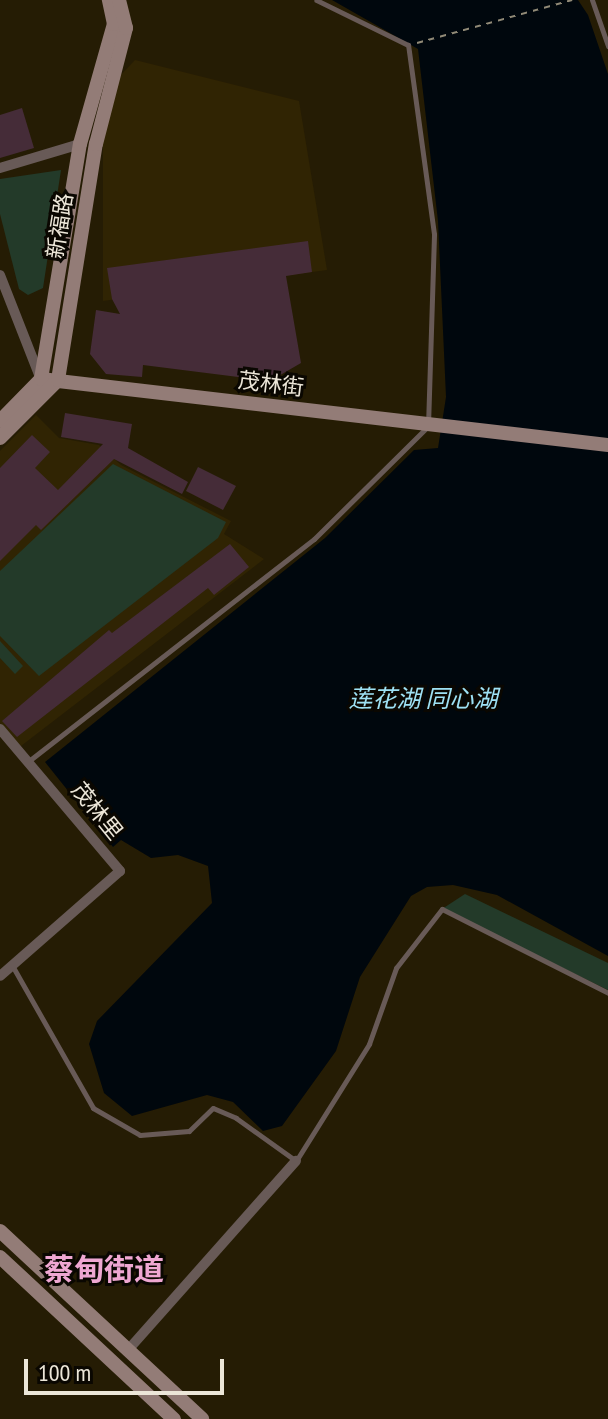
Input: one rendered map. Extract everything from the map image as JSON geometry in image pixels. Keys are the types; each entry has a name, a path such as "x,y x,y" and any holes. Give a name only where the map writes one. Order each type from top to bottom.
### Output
{"street":[{"name":"新福路","path":"41,379 80,144 114,24 109,0"},
{"name":"新福路","path":"58,380 96,144 126,28 119,0"},
{"path":"0,168 80,144"},
{"path":"0,275 41,379 0,421"},
{"name":"茂林街","path":"41,379 608,445"},
{"path":"0,438 58,380"},
{"name":"茂林里","path":"0,729 30,760 120,871 0,976"},
{"path":"128,1350 296,1161"},
{"path":"0,1231 202,1419"},
{"path":"0,1258 174,1419"}],"lane":[{"path":"30,760 314,539 428,426 434,234 408,45 316,0"},
{"path":"592,0 608,46"},
{"path":"12,967 93,1108 140,1135 189,1131 213,1108 236,1118 296,1161 369,1044 396,968 442,909 608,993"}],"path":[{"path":"408,45 572,0"}],"shaded area":[{"path":"135,60 299,101 327,270 103,301 103,134 117,79"},
{"path":"36,415 59,438 99,445 121,465 231,521 224,534 264,559 21,746 0,725 0,451"}],"green space":[{"path":"61,170 43,288 28,295 19,289 0,214 0,179"},
{"path":"113,464 226,522 218,538 39,676 0,636 0,571"},
{"path":"0,641 23,666 15,674 0,658"},
{"path":"465,894 608,963 608,990 442,909"}],"water":[{"name":"莲花湖 同心湖","path":"332,0 578,0 588,15 608,74 608,956 497,895 453,885 427,887 411,896 360,977 336,1051 282,1126 263,1131 233,1102 207,1095 132,1116 104,1093 89,1044 97,1021 212,903 208,866 178,855 151,858 121,840 113,847 45,762 325,538 414,450 438,448 446,397 438,221 418,49"}],"building":[{"path":"22,108 34,148 0,158 0,115"},
{"path":"308,241 312,272 286,276 301,363 270,381 143,365 142,377 106,374 90,354 96,310 120,314 112,299 107,268"},
{"path":"65,413 132,424 128,448 188,482 182,494 114,459 41,530 36,525 0,561 0,468 32,435 50,452 35,468 58,490 103,444 61,437"},
{"path":"198,467 236,486 223,510 186,491"},
{"path":"230,544 249,567 214,595 208,588 17,737 2,721 109,630 112,633"}],"district":[{"name":"蔡甸街道","path":"104,1269"}]}
